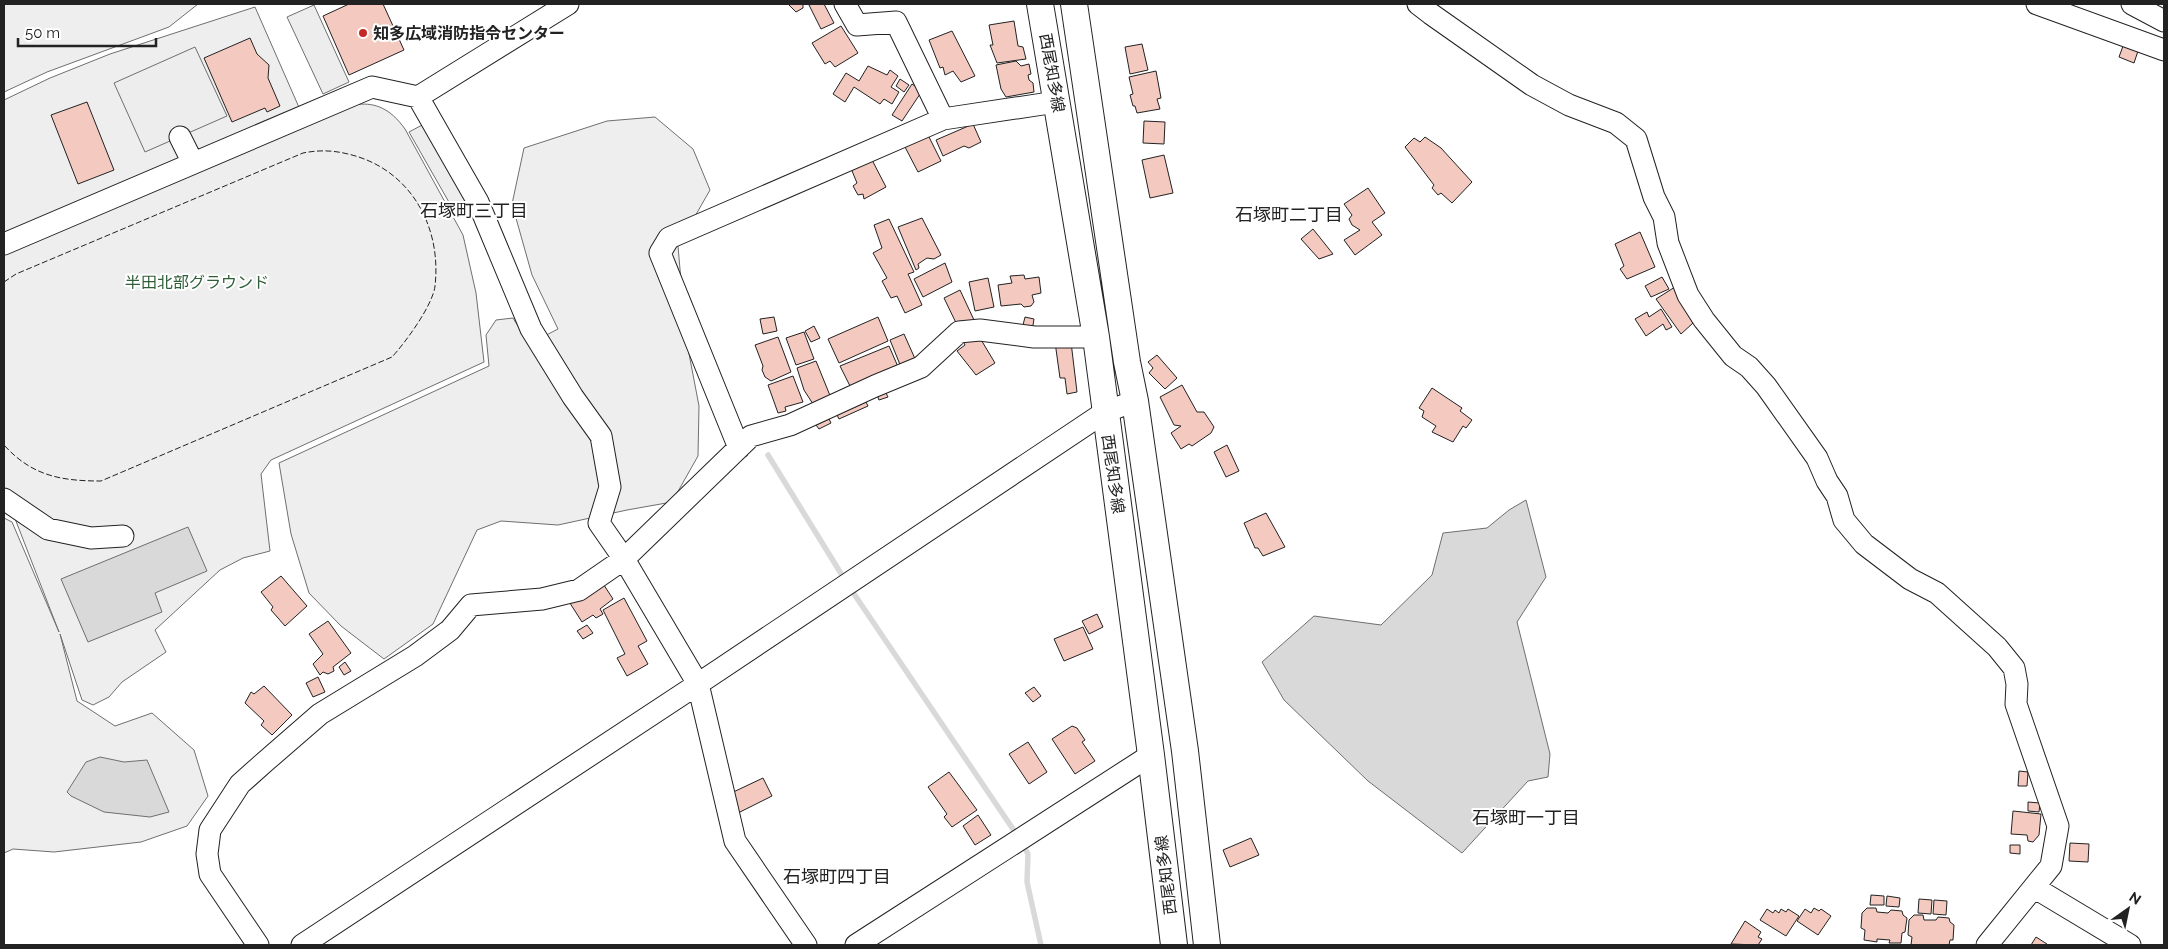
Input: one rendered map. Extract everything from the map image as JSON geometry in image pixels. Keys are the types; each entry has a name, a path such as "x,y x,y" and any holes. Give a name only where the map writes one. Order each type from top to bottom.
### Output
{"main road":[{"name":"西尾知多線","path":"1040,4 1096,336 1174,945"},
{"name":"西尾知多線","path":"1074,4 1127,362 1136,401 1185,751 1207,945"}],"street":[{"path":"4,244 372,87 418,97 568,4"},
{"path":"845,4 856,24 896,22 943,119"},
{"path":"1418,4 1532,86 1569,105 1616,123 1636,139 1654,197 1664,217 1668,243 1688,295 1718,340 1733,356 1749,367 1766,386 1817,458 1827,481 1837,496 1844,520 1864,544 1910,579 1936,593 1996,647 2014,668 2017,684 2016,704 2058,826 2052,866 1987,945"},
{"path":"2037,4 2164,50"},
{"path":"2132,4 2164,21"},
{"path":"418,97 478,202 531,329 573,397 601,436 610,487 599,523 624,559 698,684 735,841 806,945"},
{"path":"739,448 660,252 669,238 943,119 1056,102"},
{"path":"180,136 193,163"},
{"path":"258,945 210,874 207,854 210,830 240,784 320,714 415,656 450,630 471,605 542,599 579,590 624,559 751,436 790,425 921,367 959,332 980,330 1034,337 1096,336"},
{"path":"302,945 698,684 1105,412 1136,401"},
{"path":"4,499 48,529 91,538 123,536"},
{"path":"856,945 1151,754"},
{"path":"2035,888 2130,945"}],"green space":[{"path":"4,4 198,4 169,27 47,72 4,92"},
{"name":"半田北部グラウンド","path":"255,7 305,121 358,104 382,108 394,116 405,129 463,235 476,293 484,362 271,460 261,474 270,551 243,558 220,570 155,630 166,652 122,682 109,697 93,705 82,700 60,634 77,701 115,726 152,713 194,750 208,796 187,826 141,842 54,852 13,849 4,853 4,518 12,522 59,632 14,516 4,511 4,100 50,78 110,54"},
{"path":"655,117 693,149 710,190 678,246 686,338 699,406 698,456 672,502 558,525 501,521 477,530 433,624 384,659 341,626 309,593 291,534 279,463 489,366 486,335 496,320 513,318 529,344 558,329 532,275 512,204 524,148 607,121"}],"shaded area":[{"path":"314,5 349,82 323,94 287,17"},
{"path":"195,47 227,116 145,152 114,83"},
{"path":"426,123 471,201 454,211 409,132"},
{"path":"1526,500 1546,577 1517,622 1550,754 1548,777 1528,781 1462,853 1368,781 1284,700 1262,662 1314,616 1381,625 1432,575 1443,533 1487,528 1509,510"},
{"path":"188,527 207,571 155,593 162,612 88,642 61,579"},
{"path":"100,757 124,762 147,760 169,812 150,817 104,812 71,796 67,792 86,762"}],"building":[{"name":"知多広域消防指令センター","path":"349,4 383,4 404,50 349,75 323,16"},
{"path":"788,4 803,4 803,8 796,12"},
{"path":"824,4 834,23 821,29 809,5"},
{"path":"1014,21 1018,46 1023,47 1026,59 997,63 990,45 993,45 989,25"},
{"path":"841,26 858,53 835,67 830,61 825,64 812,43"},
{"path":"952,31 975,76 961,82 953,71 945,75 943,67 940,68 929,40"},
{"path":"250,38 257,54 269,65 268,78 280,106 267,112 265,108 232,122 204,58"},
{"path":"1142,44 1148,70 1130,74 1125,47"},
{"path":"2123,46 2138,51 2134,63 2119,57"},
{"path":"1016,61 1021,66 1029,64 1031,74 1028,75 1029,80 1033,83 1034,92 1006,97 1001,89 996,65"},
{"path":"868,66 887,75 890,70 898,76 891,87 899,92 892,104 884,99 880,104 854,87 845,102 833,94 846,73 859,81"},
{"path":"1156,71 1161,98 1157,99 1160,109 1137,113 1130,95 1133,94 1129,77"},
{"path":"900,79 909,85 904,92 896,86"},
{"path":"912,84 922,91 902,121 892,115"},
{"path":"87,102 114,170 78,184 51,115"},
{"path":"1144,121 1165,122 1164,144 1143,143"},
{"path":"973,124 981,142 969,148 964,146 943,156 936,140"},
{"path":"928,135 941,161 918,172 905,147"},
{"path":"1425,137 1441,148 1472,182 1452,203 1441,193 1438,195 1432,188 1434,185 1405,147 1414,138 1420,142"},
{"path":"1164,155 1173,193 1150,198 1142,160"},
{"path":"871,158 886,187 864,199 863,194 858,195 853,186 857,183 850,166"},
{"path":"1368,188 1385,213 1372,222 1382,235 1355,255 1344,240 1360,230 1352,225 1349,219 1352,215 1344,204"},
{"path":"922,218 941,255 934,259 927,258 918,264 919,268 916,270 898,227"},
{"path":"889,219 914,272 908,274 922,305 905,313 897,296 891,298 882,281 887,278 873,253 882,248 874,225"},
{"path":"1313,229 1333,254 1319,259 1301,239"},
{"path":"1640,232 1655,267 1627,279 1620,269 1624,266 1615,244"},
{"path":"945,263 952,282 923,297 914,279"},
{"path":"1024,275 1025,279 1039,277 1041,293 1032,295 1034,302 1031,306 1024,307 1021,304 1001,306 998,285 1012,283 1010,276"},
{"path":"1662,277 1669,289 1651,297 1645,286"},
{"path":"988,278 994,307 975,311 969,282"},
{"path":"1675,287 1693,312 1689,316 1693,323 1681,334 1656,299"},
{"path":"960,290 974,320 958,327 944,298"},
{"path":"1661,309 1672,327 1666,330 1663,324 1646,336 1635,319 1647,312 1649,317"},
{"path":"774,317 777,331 763,334 760,319"},
{"path":"878,317 888,341 839,363 828,339"},
{"path":"1025,317 1034,319 1032,331 1022,329"},
{"path":"814,326 820,338 811,342 805,331"},
{"path":"804,332 814,359 796,365 786,338"},
{"path":"904,334 916,361 901,367 890,340"},
{"path":"778,337 791,372 771,381 765,377 755,345"},
{"path":"980,338 995,363 976,375 957,351 965,345 963,341"},
{"path":"1055,342 1071,342 1077,392 1067,394 1065,378 1060,378"},
{"path":"889,346 899,369 851,388 840,366"},
{"path":"1157,355 1177,378 1165,389 1149,373 1153,368 1148,362"},
{"path":"816,361 831,398 813,404 804,390 797,368"},
{"path":"793,376 803,402 785,407 786,411 778,413 768,385"},
{"path":"1182,385 1197,412 1204,412 1214,427 1211,433 1192,446 1189,444 1181,449 1171,433 1181,426 1174,425 1160,397"},
{"path":"1432,388 1462,408 1460,411 1472,420 1466,428 1463,426 1453,442 1432,432 1436,426 1422,417 1424,411 1419,408"},
{"path":"885,391 888,397 879,400 877,395"},
{"path":"866,402 868,406 839,419 837,415"},
{"path":"829,419 831,423 819,429 816,425"},
{"path":"1227,445 1239,471 1226,477 1214,452"},
{"path":"1266,513 1285,547 1263,556 1258,548 1255,548 1244,523"},
{"path":"281,576 307,606 285,626 271,610 273,607 261,592"},
{"path":"600,579 613,599 600,609 603,614 596,618 593,615 582,622 568,600"},
{"path":"624,598 647,641 638,646 648,664 627,676 617,658 625,654 603,610"},
{"path":"1097,614 1103,627 1089,634 1082,621"},
{"path":"328,621 351,653 333,667 334,671 328,674 323,672 320,675 313,664 323,654 309,634"},
{"path":"587,625 593,633 583,639 577,631"},
{"path":"1083,627 1093,649 1064,661 1054,639"},
{"path":"345,662 351,671 344,675 339,667"},
{"path":"318,677 325,692 313,697 306,683"},
{"path":"264,686 292,715 272,735 261,725 264,721 245,703 251,692 254,694"},
{"path":"1034,687 1041,696 1033,702 1025,693"},
{"path":"1072,726 1077,728 1085,740 1082,742 1095,761 1075,774 1052,739"},
{"path":"1028,742 1047,772 1029,784 1009,754"},
{"path":"2019,771 2028,772 2027,786 2018,786"},
{"path":"949,772 977,810 952,827 944,817 947,814 928,787"},
{"path":"763,778 772,796 736,814 727,795"},
{"path":"2028,802 2040,803 2039,812 2028,811"},
{"path":"2013,811 2041,814 2039,835 2033,842 2028,841 2027,835 2011,834"},
{"path":"978,815 991,835 975,845 963,826"},
{"path":"1251,838 1259,855 1230,867 1223,850"},
{"path":"2070,843 2089,844 2088,862 2069,861"},
{"path":"2010,845 2020,845 2020,854 2010,853"},
{"path":"1871,895 1884,896 1884,905 1870,905"},
{"path":"1887,896 1900,898 1899,907 1886,906"},
{"path":"1919,899 1932,900 1931,914 1918,913"},
{"path":"1934,900 1947,901 1946,915 1933,914"},
{"path":"1814,908 1819,911 1821,909 1831,916 1818,935 1797,921 1805,909 1811,913"},
{"path":"1867,908 1876,908 1877,912 1888,913 1891,910 1902,911 1903,915 1907,918 1901,943 1889,943 1890,940 1877,939 1877,942 1864,940 1865,930 1861,928 1862,913"},
{"path":"1767,909 1773,913 1775,910 1779,913 1781,909 1786,912 1788,909 1799,916 1786,936 1760,920"},
{"path":"1914,915 1923,915 1924,920 1936,920 1938,917 1949,918 1950,922 1954,925 1953,940 1950,940 1949,945 1911,945 1912,937 1908,935 1909,920"},
{"path":"1745,921 1761,932 1758,937 1762,939 1758,945 1731,944"},
{"path":"2036,937 2047,944 2047,945 2031,945"}],"waterway":[{"path":"768,455 845,580"},
{"path":"850,588 1017,835"},
{"path":"1022,843 1028,854 1027,882 1041,945"}],"fence":[{"path":"4,282 16,274 303,153 320,151 348,154 370,161 388,172 404,186 417,202 427,221 436,263 435,286 429,303 411,333 392,357 101,481 73,480 48,475 25,464 4,445"}],"place":[{"name":"知多広域消防指令センター","path":"363,33"}],"district":[{"name":"石塚町三丁目","path":"474,210"},
{"name":"石塚町二丁目","path":"1289,214"},
{"name":"石塚町一丁目","path":"1526,817"},
{"name":"石塚町四丁目","path":"837,876"}]}
